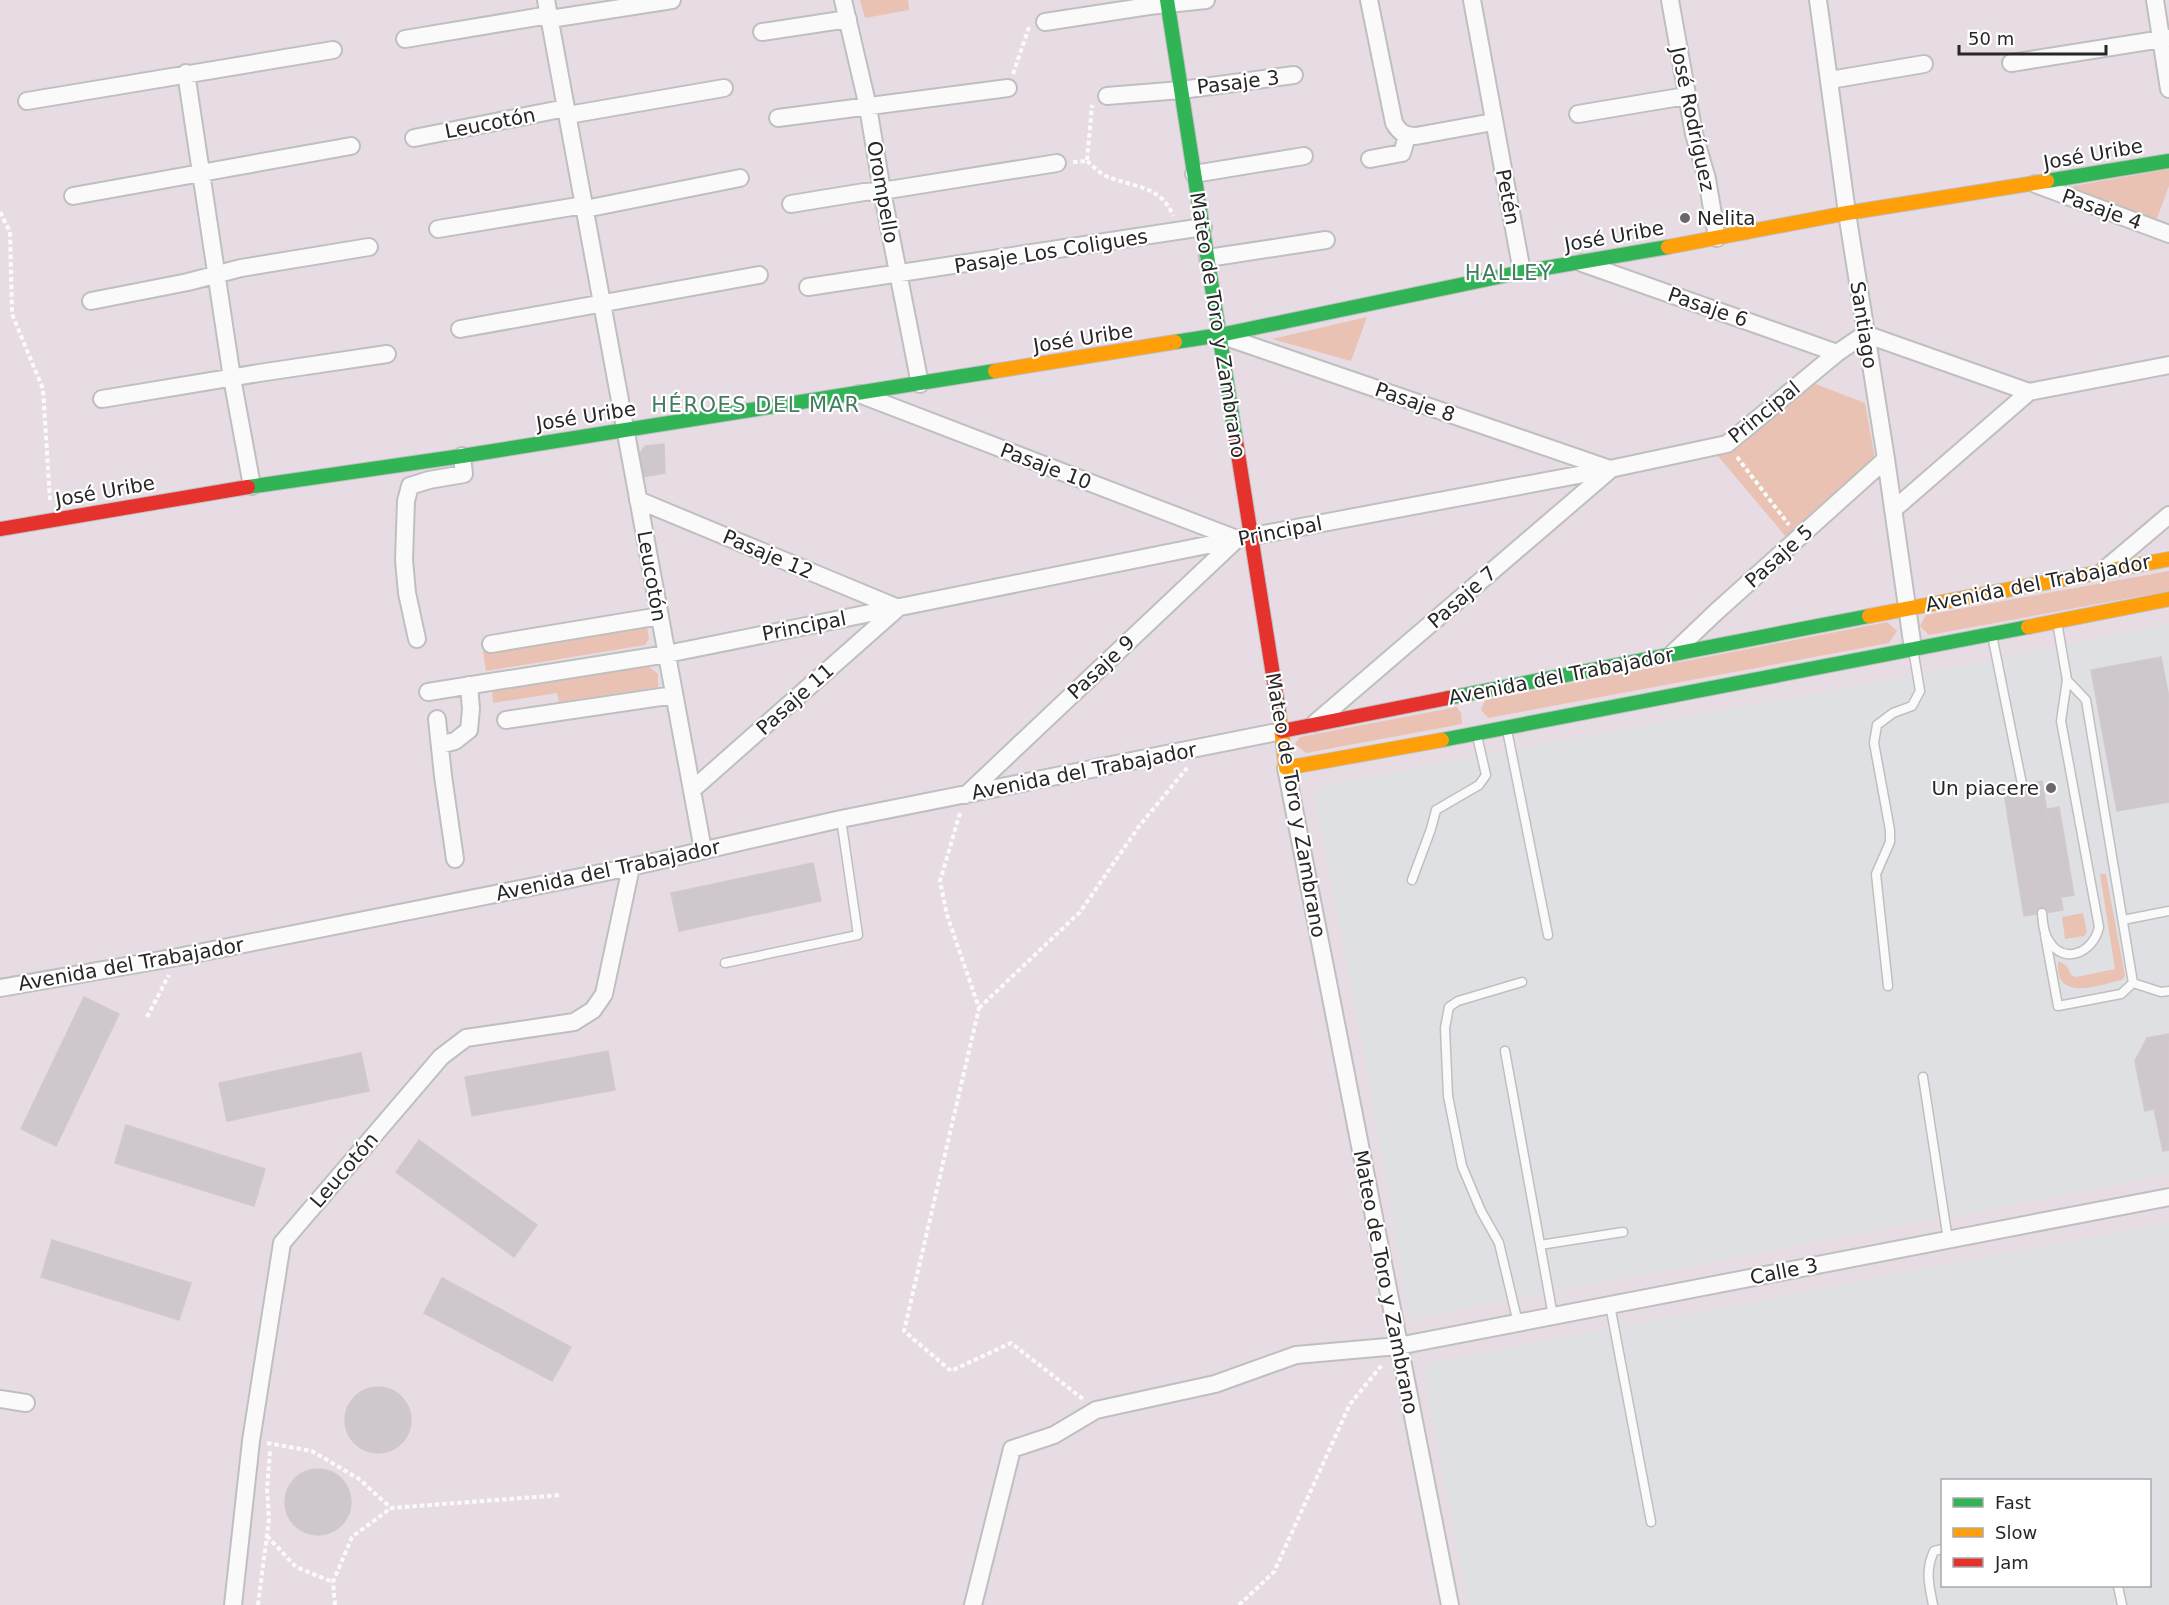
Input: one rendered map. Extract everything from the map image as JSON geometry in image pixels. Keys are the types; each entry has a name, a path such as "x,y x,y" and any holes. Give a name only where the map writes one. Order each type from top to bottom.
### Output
{"street":[{"path":"405,39 548,11 672,0"},
{"name":"Orompello","path":"843,0 868,107 920,384"},
{"path":"1046,22 1168,2 1206,0"},
{"path":"1369,0 1395,123 1400,131 1407,136 1493,122"},
{"name":"Petén","path":"1472,0 1522,272"},
{"name":"José Rodríguez","path":"1670,0 1686,96 1707,178 1717,238"},
{"name":"Santiago","path":"1818,0 1847,213 1908,608 1912,650"},
{"path":"2155,0 2165,39 2169,89"},
{"name":"Mateo de Toro y Zambrano","path":"1168,2 1220,335 1244,538 1282,731 1286,768 1450,1605"},
{"name":"Leucotón","path":"548,11 703,850"},
{"path":"762,32 848,19"},
{"path":"2011,63 2165,39"},
{"path":"27,101 333,50"},
{"path":"1830,80 1924,64"},
{"path":"186,73 232,378 252,486"},
{"name":"Pasaje 3","path":"1107,96 1181,90 1294,75"},
{"name":"Leucotón","path":"414,138 724,88"},
{"path":"778,117 1008,88"},
{"path":"1578,114 1686,96"},
{"path":"1370,159 1402,153 1407,136"},
{"path":"73,196 351,146"},
{"path":"1194,174 1304,156"},
{"name":"José Uribe","path":"0,529 252,486 462,456 1220,335 1522,272 1847,213 2169,161"},
{"path":"791,204 1057,163"},
{"path":"438,229 584,207 740,178"},
{"name":"Pasaje 4","path":"2035,184 2169,234"},
{"name":"Pasaje Los Coligues","path":"808,287 1203,227"},
{"path":"1208,258 1326,240"},
{"path":"91,301 241,268 369,247"},
{"name":"Pasaje 6","path":"1579,262 1837,353"},
{"path":"460,329 759,275"},
{"path":"1865,334 2029,392"},
{"name":"Principal","path":"428,692 667,654 1244,538 1610,470 1727,444 1837,353 1865,334"},
{"name":"Pasaje 8","path":"1220,335 1610,470"},
{"path":"102,399 387,354"},
{"path":"1893,510 2029,392 2169,364"},
{"name":"Pasaje 10","path":"855,393 1244,538"},
{"path":"417,639 407,593 404,560 406,501 410,486 464,474 462,456"},
{"name":"Pasaje 5","path":"1672,654 1886,459"},
{"name":"Pasaje 7","path":"1313,725 1610,470"},
{"name":"Pasaje 12","path":"638,500 898,608"},
{"path":"2104,570 2169,515"},
{"name":"Pasaje 9","path":"966,795 1244,538"},
{"name":"Avenida del Trabajador","path":"0,988 178,957 631,867 841,819 1201,747 1313,725 1472,700 1672,654 2169,559"},
{"name":"Avenida del Trabajador","path":"1286,768 1476,729 1507,728 2169,599"},
{"name":"Pasaje 11","path":"692,790 898,608"},
{"path":"491,644 660,616"},
{"path":"440,746 455,741 469,730 471,709 469,685"},
{"path":"506,720 674,695"},
{"path":"437,719 455,859"},
{"name":"Leucotón","path":"233,1605 251,1441 282,1243 441,1057 466,1038 574,1022 593,1010 604,994 631,867"},
{"name":"Calle 3","path":"974,1605 1012,1449 1054,1435 1096,1410 1215,1384 1296,1355 1398,1346 2169,1197"},
{"path":"0,1399 26,1403"}],"lane":[{"path":"2046,935 2052,946 2058,950 2070,954 2077,953 2090,947 2098,934 2099,927 2061,721 2067,680 2057,621"},
{"path":"1992,634 2022,784"},
{"path":"1888,987 1876,874 1890,842 1890,830 1874,743 1877,725 1893,713 1912,706 1920,691 1912,650"},
{"path":"2067,680 2086,700 2133,983"},
{"path":"1507,728 1548,935"},
{"path":"1412,880 1436,810 1479,785 1486,775 1476,729"},
{"path":"725,963 858,935 841,819"},
{"path":"2123,920 2169,911"},
{"path":"2042,913 2058,1006 2121,994 2133,983"},
{"path":"1518,1323 1499,1243 1481,1211 1462,1166 1448,1096 1445,1028 1449,1007 1458,1001 1522,982"},
{"path":"2133,983 2161,992 2169,991"},
{"path":"1505,1051 1553,1316"},
{"path":"1923,1077 1948,1240"},
{"path":"1540,1245 1623,1232"},
{"path":"1610,1305 1651,1522"},
{"path":"1933,1605 1927,1575 1934,1551 1941,1549"},
{"path":"2118,1587 2122,1605"}],"path":[{"path":"1008,88 1030,25 1046,22"},
{"path":"1087,161 1093,97 1107,96"},
{"path":"1057,163 1087,161 1105,175 1145,187 1169,206 1178,231"},
{"path":"0,212 10,232 12,314 43,389 50,500 69,517"},
{"path":"1727,444 1799,538"},
{"path":"979,1008 1080,912 1140,825 1192,762 1201,747"},
{"path":"966,795 940,881 947,915 979,1008 904,1331 951,1371 1011,1343 1096,1410"},
{"path":"147,1017 178,957"},
{"path":"1239,1605 1274,1572 1350,1404 1398,1346"},
{"path":"251,1441 312,1451 359,1479 391,1508"},
{"path":"258,1605 269,1520 267,1489 270,1444"},
{"path":"335,1605 333,1582 352,1538 391,1508 562,1495"},
{"path":"267,1536 296,1568 333,1582"}],"shaded area":[{"path":"860,0 908,0 909,10 865,18"},
{"path":"2169,169 2169,186 2156,221 2074,191 2073,186"},
{"path":"1367,317 1351,361 1272,339"},
{"path":"1813,383 1865,403 1875,459 1788,539 1717,455 1739,447"},
{"path":"2169,571 2169,591 1929,635 1920,626 1926,615"},
{"path":"1887,622 1897,631 1889,643 1488,718 1481,710 1485,700"},
{"path":"2169,624 2169,1175 1410,1319 1355,1003 1315,798 1324,785 1973,664"},
{"path":"640,625 647,627 649,639 645,645 486,671 483,651"},
{"path":"648,666 658,674 658,687 559,702 557,693 493,703 492,689"},
{"path":"1457,707 1461,713 1462,724 1306,753 1295,744 1300,737"},
{"path":"2100,874 2106,874 2125,976 2122,980 2087,988 2070,987 2063,983 2059,976 2058,961 2067,966 2071,975 2076,977 2115,969"},
{"path":"2083,913 2087,933 2084,936 2065,939 2062,917"},
{"path":"2169,1222 2169,1605 1468,1605 1423,1370 1431,1363"}],"building":[{"path":"664,444 665,473 642,477 638,456 645,446"},
{"path":"2161,657 2169,698 2169,802 2117,811 2091,670"},
{"path":"2042,781 2063,910 2024,916 2003,787"},
{"path":"2059,807 2074,895 2061,897 2047,809"},
{"path":"813,863 821,901 679,931 671,893"},
{"path":"84,997 119,1014 56,1146 21,1129"},
{"path":"2169,1034 2169,1150 2163,1151 2154,1109 2145,1111 2135,1061 2147,1038"},
{"path":"608,1051 615,1090 472,1116 465,1077"},
{"path":"361,1053 369,1091 227,1121 219,1083"},
{"path":"126,1125 265,1169 254,1206 115,1163"},
{"path":"419,1140 537,1225 514,1257 396,1172"},
{"path":"52,1240 191,1283 179,1320 41,1277"},
{"path":"442,1278 571,1347 552,1381 424,1313"},
{"path":"371,1387 385,1387 397,1392 406,1401 411,1420 409,1433 402,1444 385,1453 371,1453 359,1448 350,1439 345,1427 345,1413 350,1401 359,1392"},
{"path":"311,1469 325,1469 337,1474 346,1483 351,1502 349,1515 342,1526 325,1535 311,1535 299,1530 290,1521 285,1509 285,1495 290,1483 299,1474"}],"traffic: fast":[{"path":"1167,0 1236,441"},
{"path":"2047,181 2169,161"},
{"path":"1175,342 1220,335 1522,272 1668,247"},
{"path":"248,487 462,456 995,371"},
{"path":"1448,698 1869,616"},
{"path":"1442,740 2028,627"}],"traffic: slow":[{"path":"1668,247 1847,213 2047,181"},
{"path":"995,371 1175,342"},
{"path":"1869,616 2169,559"},
{"path":"2028,627 2169,599"},
{"path":"1279,713 1286,768 1442,740"}],"traffic: jam":[{"path":"1236,441 1279,713"},
{"path":"0,529 248,487"},
{"path":"1282,731 1448,698"}],"place":[{"name":"Nelita","path":"1685,218"},
{"name":"Un piacere","path":"2051,788"}],"district":[{"name":"HALLEY","path":"1509,273"},
{"name":"HÉROES DEL MAR","path":"756,405"}]}
